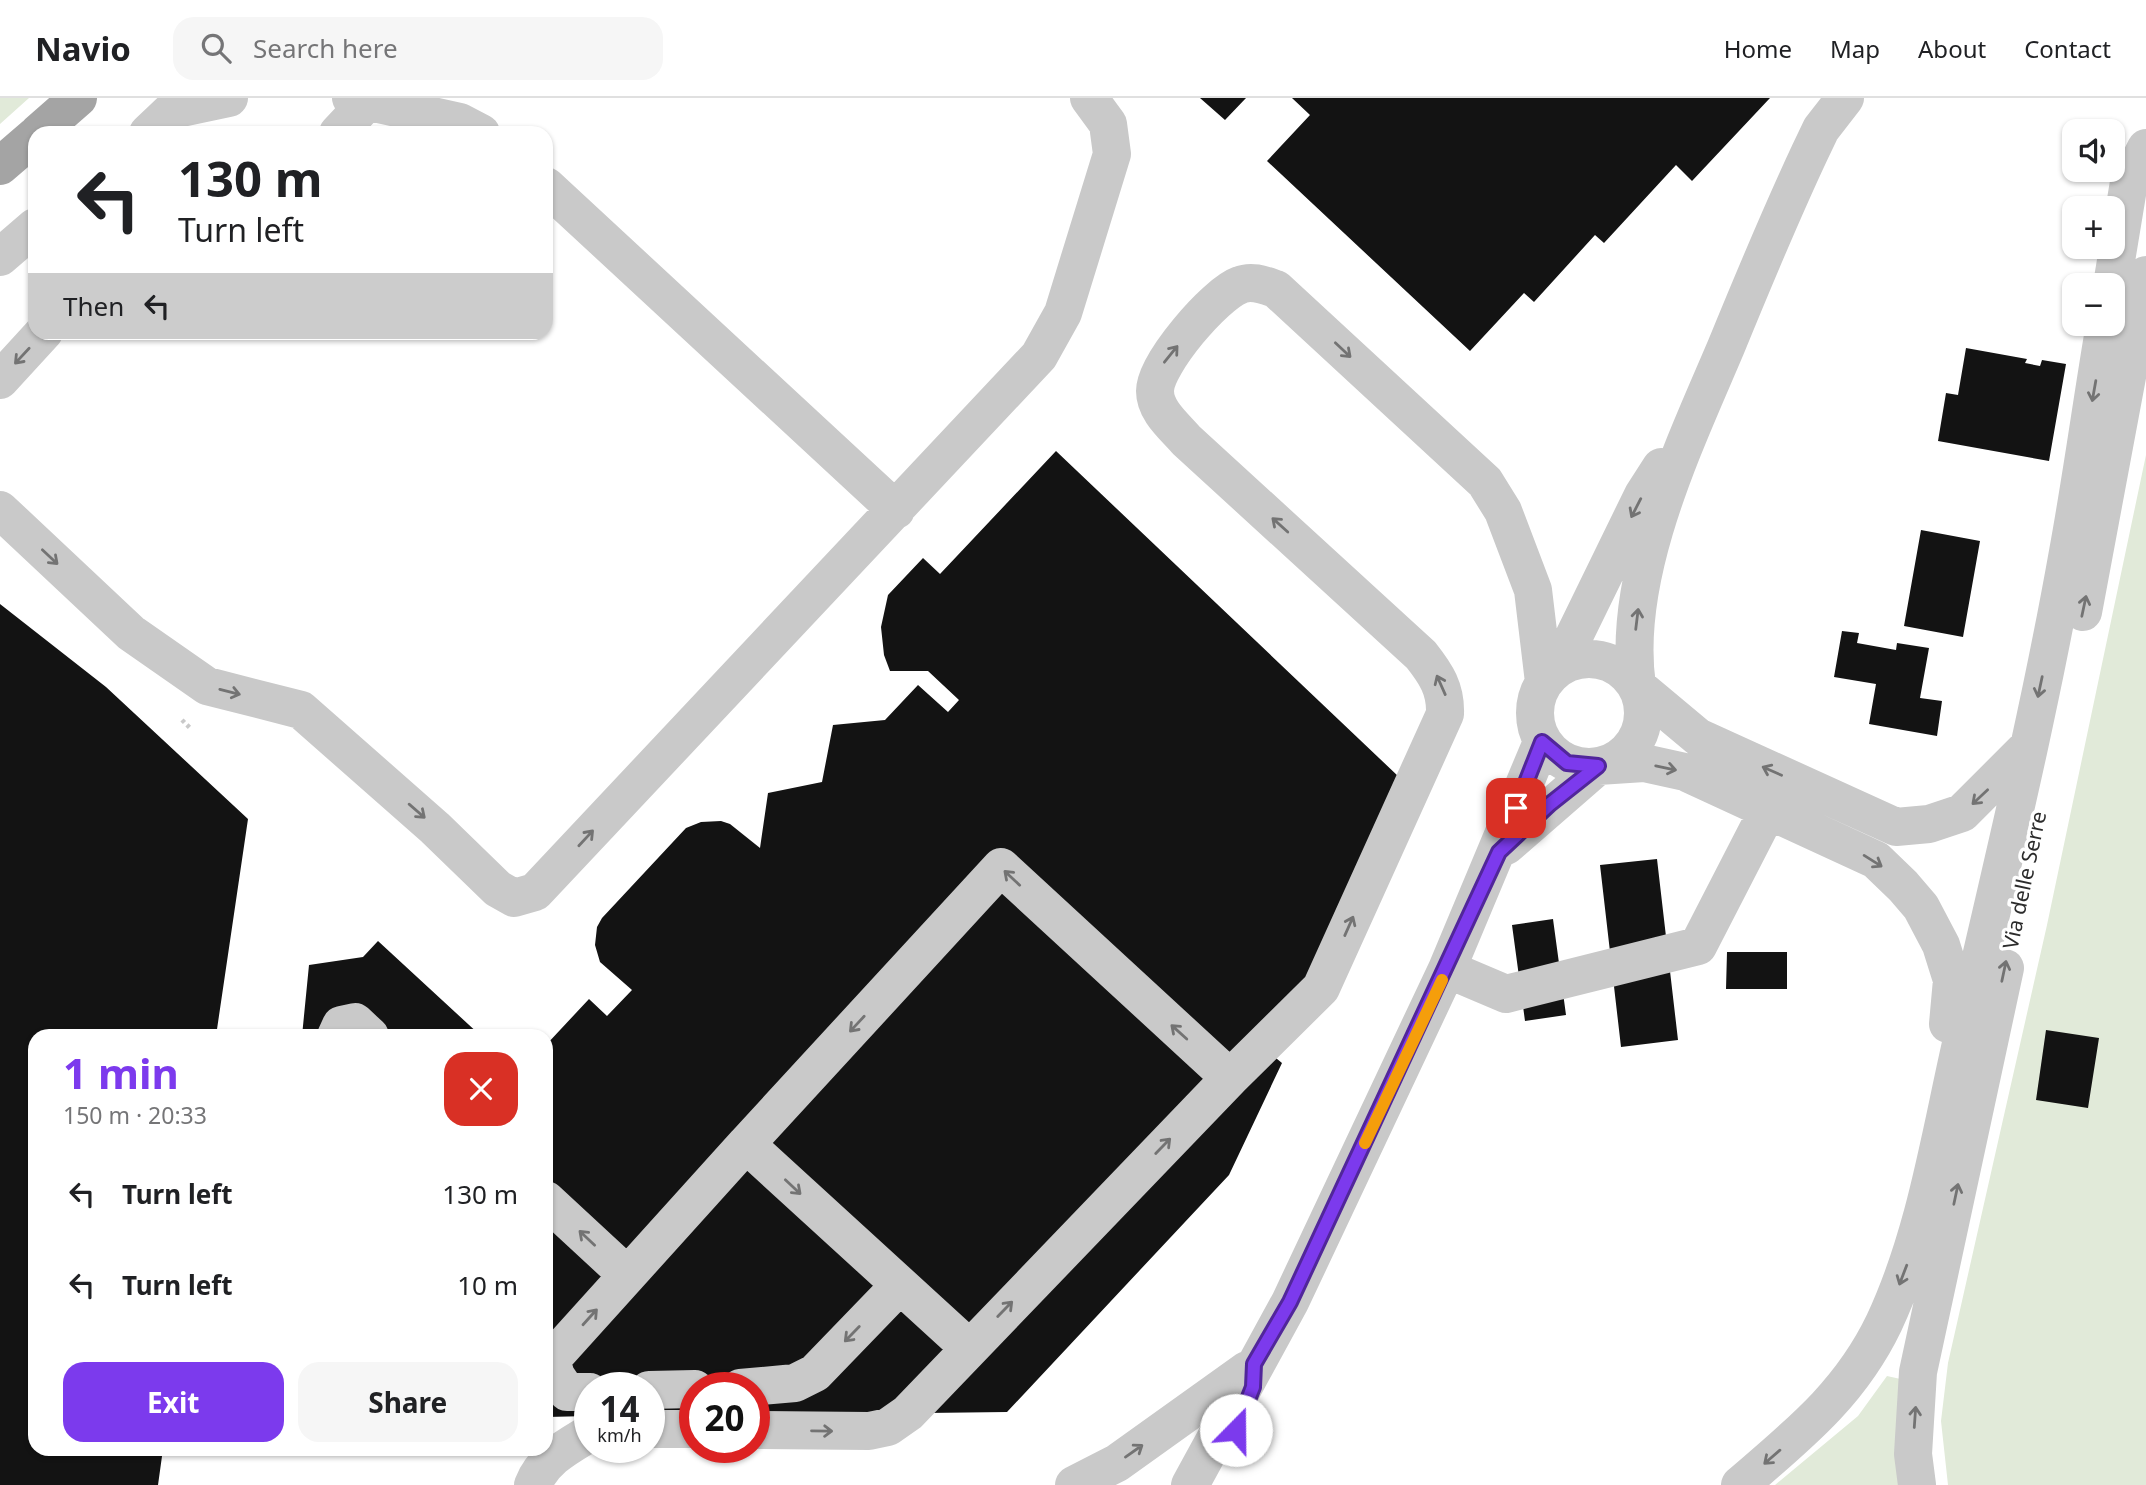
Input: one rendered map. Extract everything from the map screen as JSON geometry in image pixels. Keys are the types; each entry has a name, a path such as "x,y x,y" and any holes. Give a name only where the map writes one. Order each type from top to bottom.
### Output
{"main road":[{"path":"46,126 78,98"},
{"path":"0,166 28,142"}],"street":[{"path":"156,126 181,103 229,98"},
{"path":"0,510 131,633 207,687 301,710 435,828 498,889 514,898 535,892 1039,356 1063,313 1112,154 1108,124 1089,98"},
{"path":"1499,852 1550,804 1598,766 1615,761 1629,750 1638,736 1643,720 1643,702 1637,686 1634,662 1642,590 1650,549 1689,433 1784,209 1821,129 1845,98"},
{"path":"342,126 359,99 468,126"},
{"path":"2114,273 2129,182 2146,148"},
{"path":"553,192 896,510"},
{"path":"0,257 28,234"},
{"name":"Via delle Serre","path":"1917,1485 1913,1454 1918,1372 2098,544 2146,275"},
{"path":"770,1430 869,1431 888,1427 908,1413 968,1347 1230,1077 1321,988 1445,714 1446,696 1438,677 1421,655 1186,440 1157,404 1156,379 1165,361 1224,291 1243,283 1259,283 1276,289 1485,482 1518,546 1533,590 1551,675"},
{"name":"Via delle Serre","path":"1740,1485 1818,1419 1851,1379 1883,1325 1907,1267 1931,1176 2027,748 2068,553 2103,336"},
{"path":"0,380 37,340"},
{"path":"1689,433 1663,463 1643,495 1551,675 1534,712 1542,742 1567,763 1598,766 1644,763 1685,772 1876,860 1921,906 1941,945 1952,980 1947,1033 1955,1067"},
{"path":"1551,675 1582,658 1597,658 1620,668 1637,686 1698,737 1896,827 1929,824 1962,813 2027,748"},
{"path":"1191,1485 1254,1364 1290,1302 1447,969 1499,852 1542,742"},
{"path":"1447,969 1506,994 1698,946 1768,810"},
{"path":"553,1356 1000,867 1230,1077"},
{"path":"339,1029 341,1025 355,1022 362,1029"},
{"path":"746,1144 968,1347"},
{"path":"553,1206 627,1275"},
{"path":"770,1385 795,1383 815,1373 900,1285"},
{"path":"1074,1485 1117,1463 1254,1364"},
{"path":"1217,1485 1253,1387 1254,1364"},
{"path":"553,1371 567,1392 574,1392"},
{"path":"533,1485 542,1468 574,1443"}],"green space":[{"path":"0,98 29,98 0,124"},
{"path":"2146,455 2146,1485 1948,1485 1941,1421 1948,1363 2047,925"},
{"path":"1887,1376 1905,1380 1906,1485 1775,1485 1858,1416"}],"building":[{"path":"1200,98 1246,98 1225,120"},
{"path":"1292,98 1770,98 1692,181 1676,165 1604,243 1595,235 1534,302 1524,293 1470,351 1267,161 1310,115"},
{"path":"1966,348 2027,359 2025,363 2040,366 2042,360 2066,364 2049,461 1938,441 1946,393 1958,395"},
{"path":"1056,451 1399,777 1271,1054 1282,1063 1229,1175 1007,1412 770,1415 770,1372 679,1372 679,1415 665,1416 665,1372 574,1372 574,1416 553,1417 553,1038 589,999 607,1016 632,990 600,962 595,945 597,927 602,918 686,828 701,822 721,821 730,824 760,848 768,793 822,782 833,725 885,720 918,685 948,712 959,700 928,671 890,671 884,655 881,627 888,595 923,558 940,574"},
{"path":"1921,530 1980,541 1963,637 1904,626"},
{"path":"0,604 106,687 248,819 217,1029 28,1029 28,1456 162,1456 158,1485 0,1485"},
{"path":"1842,631 1859,633 1857,643 1896,650 1897,643 1929,648 1920,698 1942,701 1937,736 1869,724 1876,684 1834,677"},
{"path":"1657,859 1678,1040 1621,1047 1600,865"},
{"path":"1553,919 1566,1015 1525,1021 1512,925"},
{"path":"378,941 473,1029 303,1029 309,965 363,957"},
{"path":"1727,952 1787,952 1787,989 1726,989"},
{"path":"2046,1030 2099,1038 2088,1108 2036,1100"}],"slow traffic":[{"path":"1365,1143 1442,980"}],"route":[{"path":"1236,1430 1253,1387 1254,1364 1290,1302 1447,969 1499,852 1550,804 1598,766 1582,767 1567,763 1553,754 1542,742 1516,808"}]}
